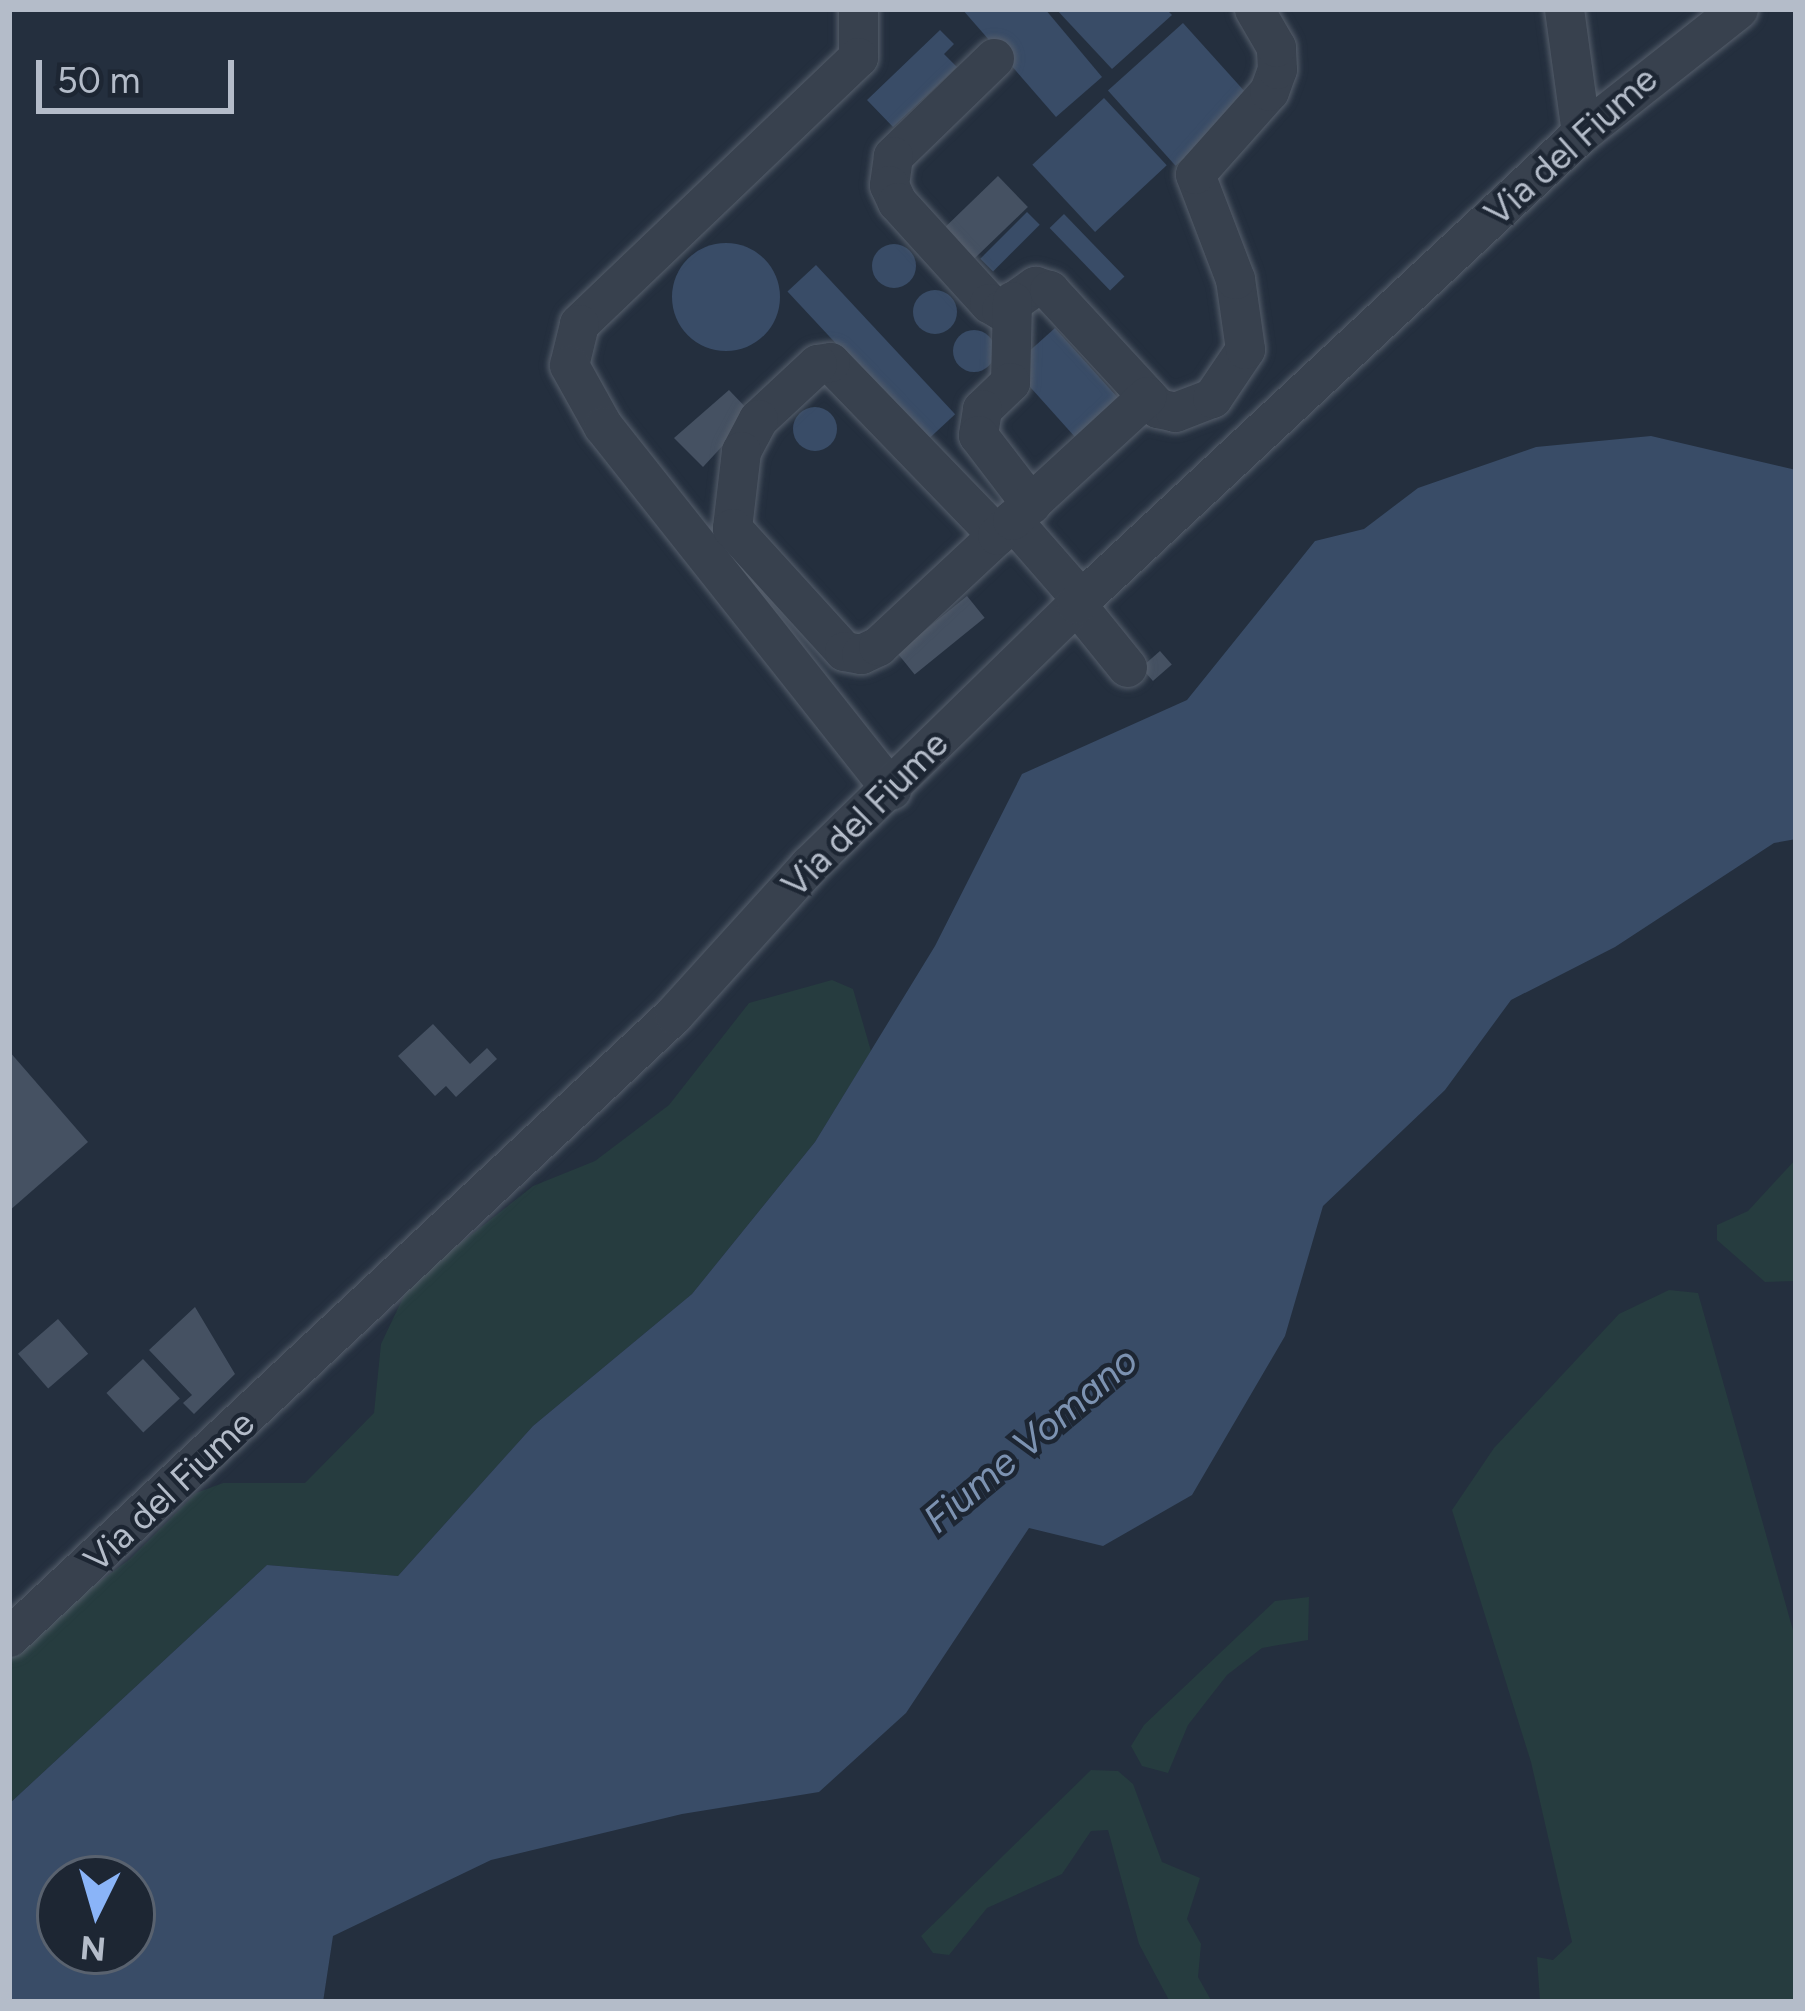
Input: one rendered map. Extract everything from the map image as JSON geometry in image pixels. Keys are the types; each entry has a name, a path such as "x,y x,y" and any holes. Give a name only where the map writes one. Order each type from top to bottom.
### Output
{"street":[{"path":"858,9 858,57 850,67 579,324 569,365 602,426 892,790"},
{"path":"994,58 893,156 889,185 989,303 1001,310 1035,286 1049,290 1159,408 1195,408 1226,386 1244,349 1234,279 1195,174 1269,91 1277,69 1276,46 1254,9"},
{"path":"1564,9 1581,133"},
{"name":"Via del Fiume","path":"9,1637 674,1014 809,865 892,790 1078,602 1581,133 1738,9"},
{"path":"1012,302 1010,382 982,409 979,435 1013,520"},
{"path":"1127,667 1013,520 830,362 818,364 758,419 740,451 733,528 844,651 878,646 1013,520 1147,396"}],"green space":[{"path":"832,980 853,989 871,1051 815,1142 692,1294 533,1426 398,1576 267,1565 9,1804 9,1649 130,1559 196,1493 223,1483 305,1483 374,1413 381,1344 410,1283 533,1186 595,1161 669,1105 749,1003"},
{"path":"1796,1159 1796,1281 1765,1282 1717,1240 1717,1225 1748,1211"},
{"path":"1669,1290 1698,1293 1796,1641 1796,2002 1540,2002 1537,1957 1553,1960 1572,1942 1531,1762 1452,1510 1494,1448 1619,1314"},
{"path":"1309,1597 1308,1640 1262,1648 1227,1675 1188,1725 1168,1773 1142,1766 1131,1746 1144,1725 1275,1601"},
{"path":"1091,1770 1118,1771 1133,1784 1162,1862 1200,1878 1187,1919 1201,1944 1198,1977 1212,2002 1170,2002 1139,1944 1108,1830 1091,1831 1062,1874 987,1908 949,1955 933,1953 921,1936"}],"water":[{"path":"962,9 1045,9 1102,77 1056,117"},
{"path":"1056,9 1166,9 1172,15 1112,69"},
{"path":"1183,23 1251,98 1176,166 1108,91"},
{"path":"940,30 954,44 944,54 957,67 893,127 867,100"},
{"path":"1104,98 1167,165 1095,232 1032,165"},
{"path":"1027,212 1040,225 993,271 980,259"},
{"path":"1064,214 1124,277 1110,290 1050,228"},
{"path":"726,243 747,247 764,259 776,276 780,297 776,318 764,335 747,347 726,351 705,347 688,335 676,318 672,297 676,276 688,259 705,247"},
{"path":"894,244 909,251 916,266 909,281 894,288 879,281 872,266 879,251"},
{"path":"816,265 955,414 927,441 787,292"},
{"path":"935,290 950,297 957,312 950,327 935,334 920,327 913,312 920,297"},
{"path":"1055,328 1121,402 1078,440 1012,367"},
{"path":"974,330 989,336 995,351 989,366 974,372 959,366 953,351 959,336"},
{"path":"815,407 831,413 837,429 831,445 815,451 799,445 793,429 799,413"},
{"name":"Fiume Vomano","path":"1651,436 1796,470 1796,839 1774,843 1615,947 1511,1000 1445,1090 1323,1206 1285,1336 1192,1495 1103,1546 1029,1528 906,1713 819,1792 682,1814 491,1860 333,1936 323,2002 9,2002 9,1804 267,1565 398,1576 533,1426 692,1294 815,1142 935,946 1022,774 1187,700 1315,541 1364,529 1418,488 1536,447"}],"building":[{"path":"998,176 1028,207 968,265 938,234"},
{"path":"729,390 752,414 703,467 674,438"},
{"path":"967,596 985,618 915,674 897,653"},
{"path":"1160,651 1172,665 1153,681 1141,667"},
{"path":"433,1024 470,1064 487,1048 497,1059 456,1097 446,1086 435,1096 398,1056"},
{"path":"9,1051 88,1142 9,1211"},
{"path":"195,1307 235,1374 194,1414 183,1403 192,1395 149,1350"},
{"path":"58,1319 88,1354 48,1388 18,1354"},
{"path":"143,1359 180,1398 143,1433 106,1393"}]}
